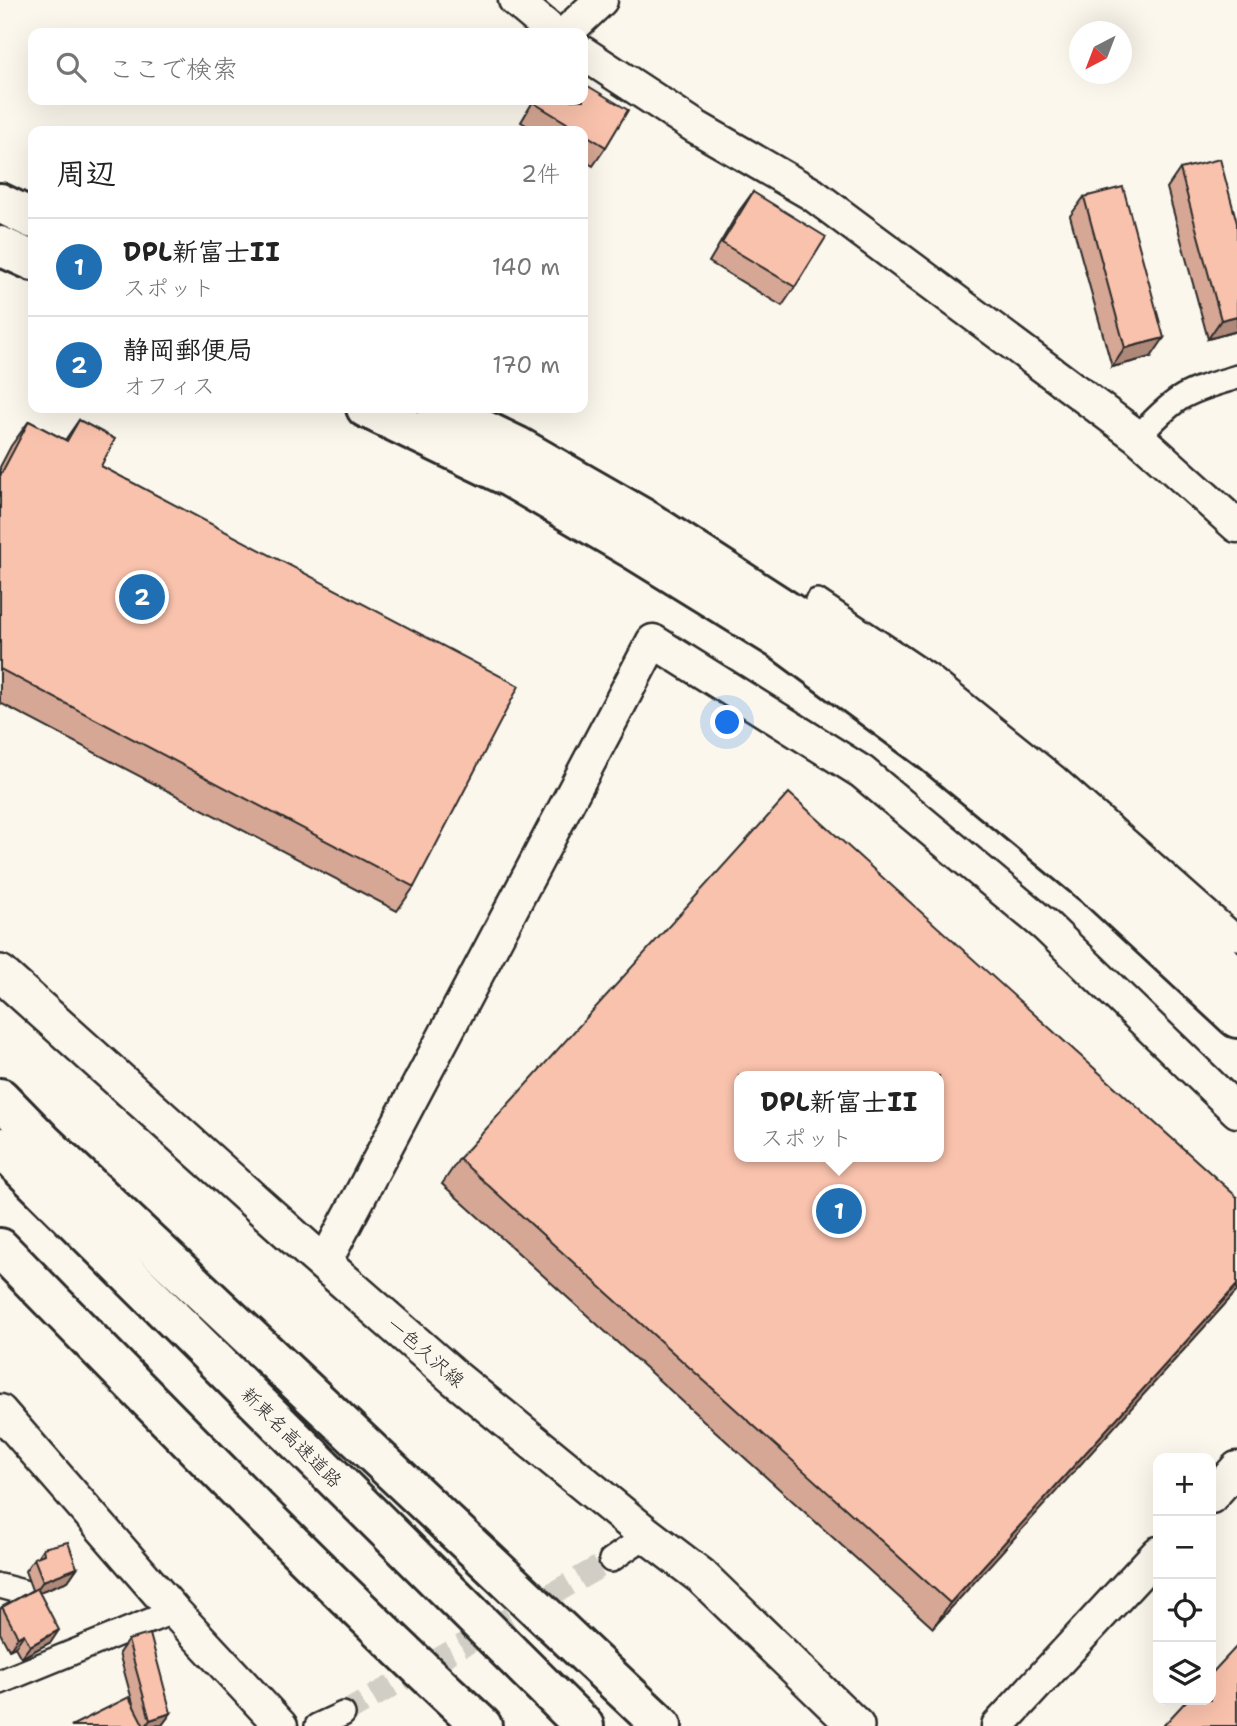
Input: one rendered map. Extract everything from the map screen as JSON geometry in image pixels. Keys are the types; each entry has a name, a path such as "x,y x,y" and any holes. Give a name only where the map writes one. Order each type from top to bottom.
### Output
{"highway":[{"path":"0,203 28,217"},
{"path":"0,246 28,259"},
{"path":"376,413 511,478 782,641 932,752 1087,879 1237,1018"},
{"path":"448,413 517,446 646,520 796,617 926,708 1104,857 1237,977"},
{"path":"0,1098 43,1142 662,1726"},
{"name":"新東名高速道路","path":"0,1147 584,1726"},
{"path":"0,1248 191,1443 410,1659 482,1726"},
{"path":"191,1443 453,1726"}],"main road":[{"name":"一色久沢線","path":"0,973 456,1379 701,1576 856,1726"}],"street":[{"path":"515,0 548,28"},
{"path":"571,28 601,0"},
{"path":"588,56 696,127 812,194 1138,437 1237,526"},
{"path":"1138,437 1179,399 1207,386 1237,377"},
{"path":"817,601 929,676 1056,778 1237,938"},
{"path":"324,1264 653,641 862,772 1046,926 1237,1111"},
{"path":"0,1410 174,1611 281,1726"},
{"path":"1216,1491 1237,1468"},
{"path":"611,1560 648,1535"},
{"path":"998,1726 1153,1558"},
{"path":"0,1586 23,1592"},
{"path":"0,1682 174,1611"},
{"path":"317,1726 343,1714"}],"building":[{"path":"588,86 628,110 606,147 588,136 588,126 572,126 537,105 588,105"},
{"path":"1220,159 1237,223 1237,316 1221,320 1180,169"},
{"path":"1123,187 1164,338 1125,348 1084,197"},
{"path":"753,192 826,237 795,287 722,243"},
{"path":"79,420 115,439 101,466 519,686 414,887 0,669 0,476 29,421 67,441"},
{"path":"789,793 1237,1197 1237,1285 950,1603 459,1159"},
{"path":"68,1542 77,1568 43,1581 34,1558 44,1554 43,1548"},
{"path":"37,1588 59,1630 30,1646 24,1634 18,1637 2,1607"},
{"path":"150,1634 171,1713 150,1720 128,1640"},
{"path":"1237,1646 1237,1726 1163,1726 1182,1705 1216,1705 1216,1669"},
{"path":"129,1697 144,1726 71,1726"}],"tunnel":[{"path":"343,1714 611,1560"}],"place":[{"name":"静岡郵便局","path":"142,597"},
{"name":"DPL新富士II","path":"839,1211"}]}
